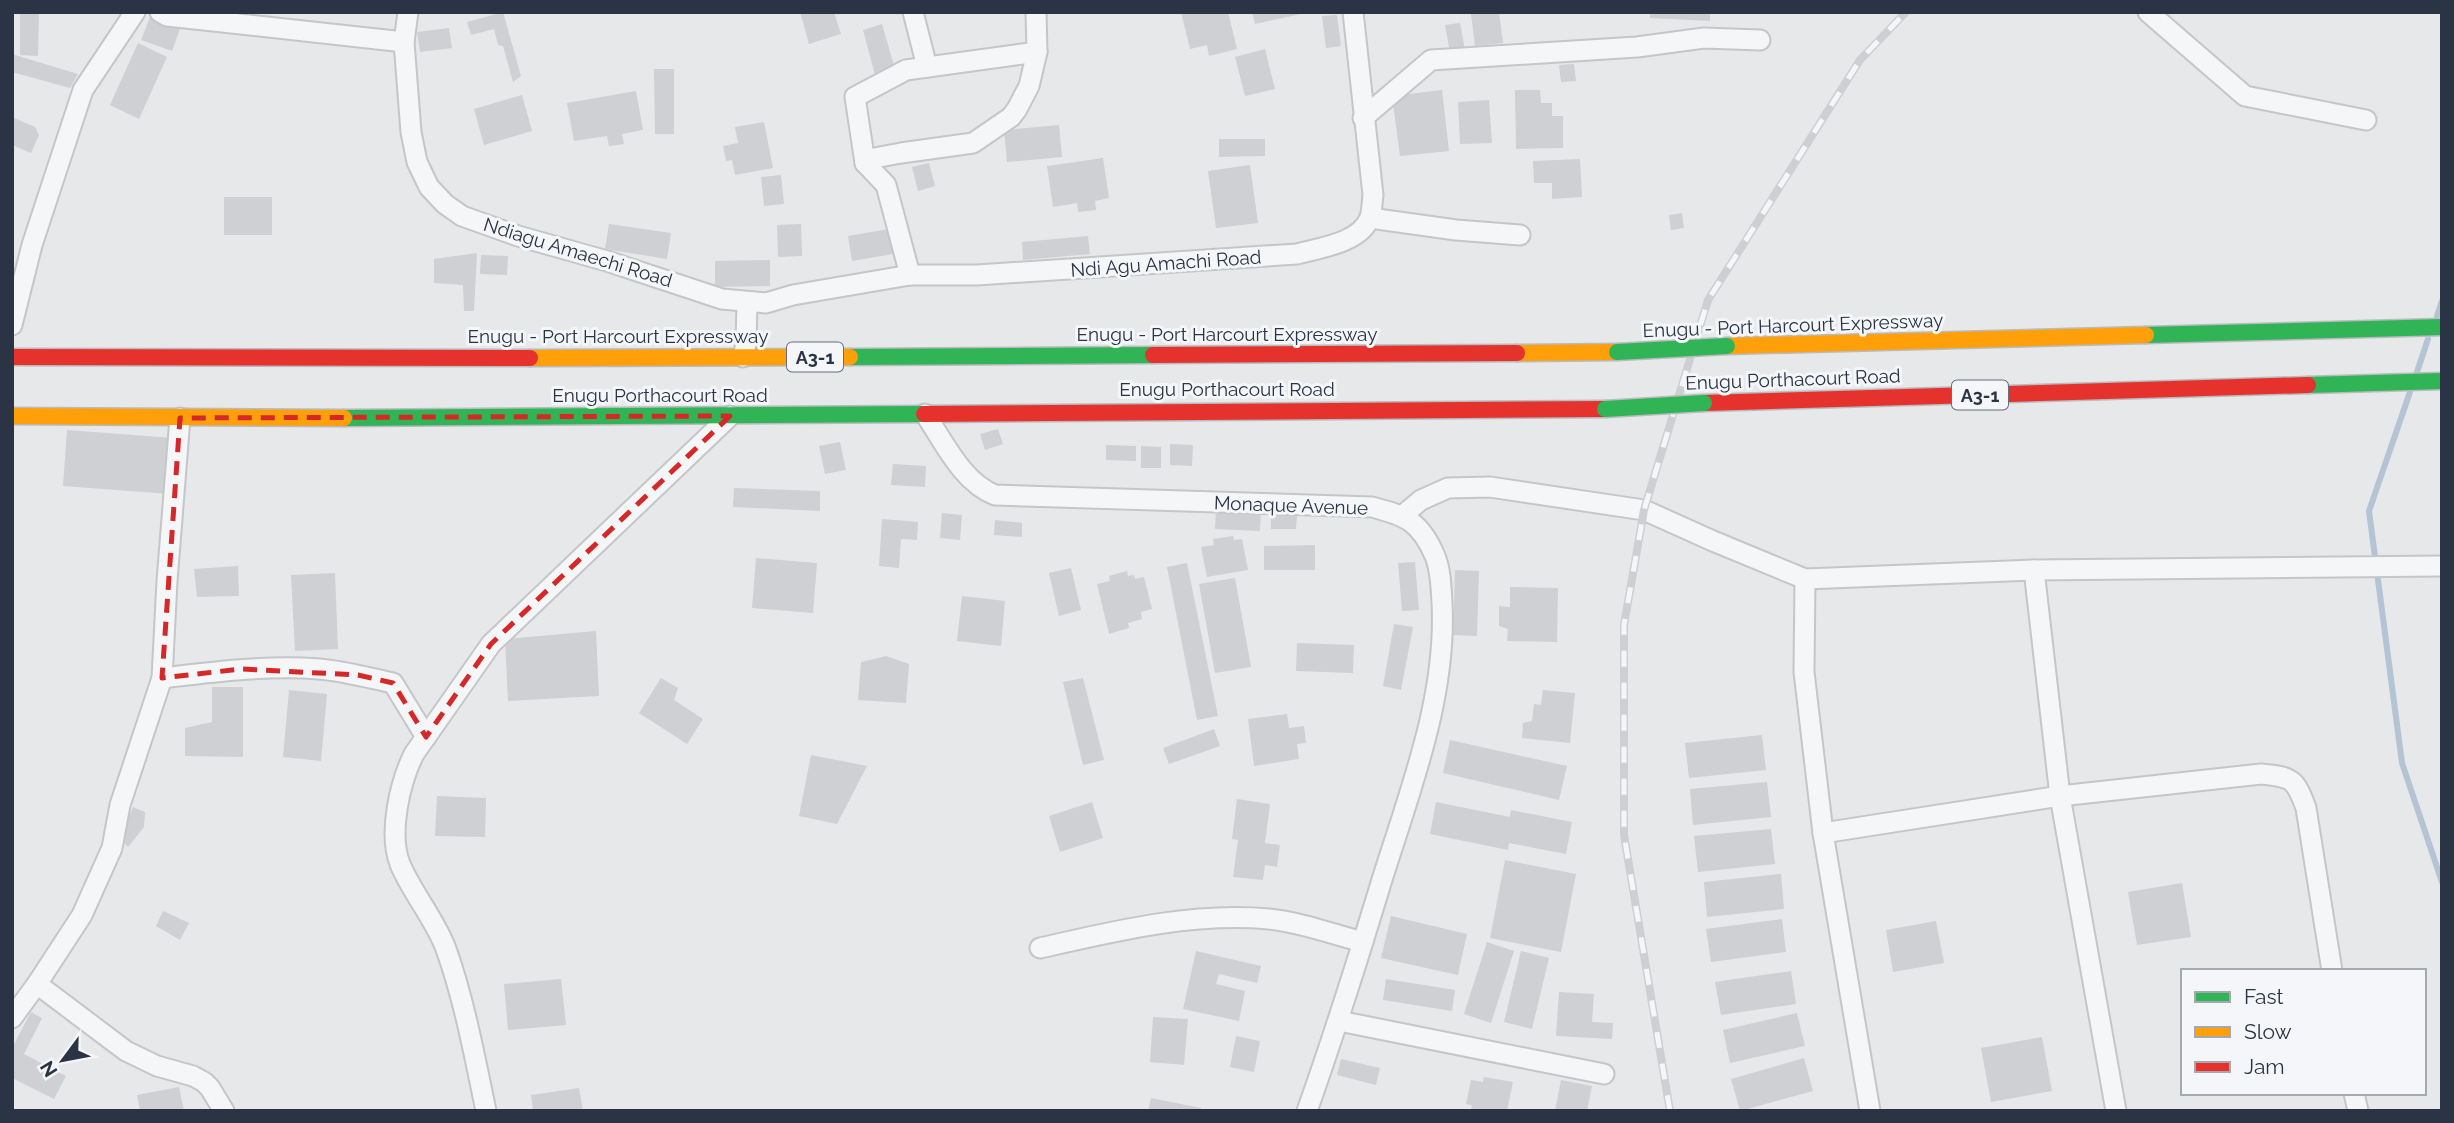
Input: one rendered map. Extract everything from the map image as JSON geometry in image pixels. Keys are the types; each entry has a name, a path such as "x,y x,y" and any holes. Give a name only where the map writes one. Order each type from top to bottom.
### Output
{"highway":[{"name":"Enugu - Port Harcourt Expressway","path":"12,357 743,357 1617,352 1727,346 2442,327"},
{"name":"Enugu Porthacourt Road","path":"12,416 730,416 1605,409 1704,403 2442,381"}],"street":[{"path":"12,325 32,245 83,90 135,12"},
{"path":"160,12 167,16 404,42"},
{"name":"Ndiagu Amaechi Road","path":"408,12 404,42 411,132 417,162 429,187 445,204 462,215 518,236 619,264 722,299 747,303"},
{"path":"913,12 927,67"},
{"path":"865,163 869,159 969,144 1011,117 1029,86 1037,52 1036,12"},
{"path":"1353,12 1373,195 1370,218 1520,236"},
{"path":"2148,12 2245,96 2366,120"},
{"path":"1363,118 1431,60 1637,47 1704,38 1760,40"},
{"path":"910,275 886,185 865,163 855,97 906,70 1037,52"},
{"name":"Ndi Agu Amachi Road","path":"747,303 766,303 793,295 910,275 977,275 1297,254 1342,242 1360,230 1370,218"},
{"path":"743,357 747,303"},
{"name":"Monaque Avenue","path":"925,414 972,482 995,495 1372,507 1403,515"},
{"path":"486,1111 471,1042 445,948 399,860 397,803 404,774 426,737 491,644 730,416"},
{"path":"12,1018 82,915 112,848 120,805 162,678 180,418"},
{"path":"1307,1111 1339,1021 1423,747 1437,684 1442,639 1441,576 1435,556 1419,528 1403,515 1420,500 1448,488 1490,487 1644,510 1805,579 2034,570 2442,566"},
{"path":"2034,570 2060,796 2116,1111"},
{"path":"1805,579 1804,672 1823,833 1870,1111"},
{"path":"162,678 241,669 319,669 358,675 393,683 426,737"},
{"path":"1823,833 2060,796 2261,774 2284,776 2298,787 2306,808 2332,969"},
{"path":"1040,948 1112,932 1197,918 1275,920 1363,943"},
{"path":"37,984 126,1051 157,1066 193,1076 204,1082 211,1088 224,1111"},
{"path":"1339,1021 1604,1074"}],"highlighted area":[{"path":"730,416 491,644 426,737 393,683 358,675 241,669 162,678 180,418"}],"building":[{"path":"20,12 39,12 38,56 20,55"},
{"path":"503,12 521,76 513,82 503,46 498,45 494,29 471,35 467,22"},
{"path":"800,12 834,12 841,34 809,44"},
{"path":"1181,12 1228,12 1237,49 1209,56 1207,45 1190,49"},
{"path":"1252,12 1305,12 1306,13 1255,24"},
{"path":"1499,12 1503,43 1475,46 1471,14"},
{"path":"1650,12 1710,12 1710,21 1650,18"},
{"path":"1337,15 1341,46 1326,48 1322,16"},
{"path":"150,17 180,29 172,51 141,40"},
{"path":"1460,23 1465,50 1450,52 1445,25"},
{"path":"882,24 895,69 875,75 863,30"},
{"path":"449,28 452,48 420,52 417,32"},
{"path":"138,43 167,57 139,119 110,105"},
{"path":"1265,49 1275,89 1245,96 1235,57"},
{"path":"12,54 78,74 70,88 12,72"},
{"path":"1574,64 1576,81 1561,82 1559,65"},
{"path":"654,69 674,69 674,134 655,134"},
{"path":"1442,90 1449,151 1400,156 1392,96"},
{"path":"1515,90 1540,90 1541,103 1552,103 1552,116 1563,116 1563,148 1516,149"},
{"path":"636,91 643,130 622,134 624,144 609,146 607,136 574,141 567,103"},
{"path":"522,95 532,131 484,145 474,109"},
{"path":"1489,100 1492,143 1460,144 1458,102"},
{"path":"12,117 35,127 39,135 31,153 12,145"},
{"path":"764,122 773,168 735,175 732,160 726,161 723,146 738,143 735,127"},
{"path":"1059,125 1062,157 1007,162 1004,130"},
{"path":"1219,139 1265,139 1265,156 1219,157"},
{"path":"1103,158 1109,198 1095,201 1096,210 1078,212 1077,203 1053,207 1047,166"},
{"path":"1580,159 1582,197 1552,199 1552,183 1534,183 1533,161"},
{"path":"929,163 935,186 918,191 912,167"},
{"path":"1250,165 1258,223 1216,228 1208,171"},
{"path":"781,175 784,204 764,206 761,177"},
{"path":"224,197 272,197 272,235 224,235"},
{"path":"1682,213 1684,228 1671,230 1669,215"},
{"path":"609,224 671,233 667,259 605,249"},
{"path":"801,224 802,256 778,257 777,225"},
{"path":"895,228 899,253 852,261 848,236"},
{"path":"1088,236 1090,254 1023,260 1022,242"},
{"path":"477,253 474,311 464,311 463,285 434,283 434,259"},
{"path":"481,255 508,256 507,275 480,274"},
{"path":"770,260 770,286 715,287 715,261"},
{"path":"998,429 1003,444 985,450 980,434"},
{"path":"67,430 173,438 169,494 63,486"},
{"path":"840,442 846,470 825,474 819,446"},
{"path":"1170,444 1193,445 1192,466 1170,465"},
{"path":"1106,445 1136,446 1136,461 1106,460"},
{"path":"1141,446 1161,447 1161,468 1141,468"},
{"path":"893,464 926,466 925,487 891,485"},
{"path":"734,488 820,491 820,511 733,507"},
{"path":"1216,509 1261,511 1260,531 1215,529"},
{"path":"942,513 962,515 960,540 940,538"},
{"path":"1271,515 1297,515 1296,529 1271,529"},
{"path":"882,519 918,522 917,540 901,539 899,568 879,566"},
{"path":"995,520 1022,523 1022,537 994,535"},
{"path":"1233,536 1234,540 1242,539 1248,570 1207,577 1201,547 1214,545 1213,539"},
{"path":"1315,545 1315,570 1264,570 1264,546"},
{"path":"756,558 817,563 813,613 752,608"},
{"path":"1415,562 1419,610 1402,611 1398,563"},
{"path":"1187,563 1218,716 1197,720 1167,567"},
{"path":"238,566 239,596 197,597 194,569"},
{"path":"1071,568 1081,610 1059,616 1049,573"},
{"path":"1455,570 1479,571 1477,636 1453,635"},
{"path":"1127,571 1128,576 1134,575 1135,579 1144,577 1152,609 1141,612 1142,619 1128,623 1129,628 1109,634 1097,584 1110,581 1109,576"},
{"path":"335,573 338,649 295,651 291,575"},
{"path":"1235,578 1251,667 1215,673 1199,584"},
{"path":"1510,587 1558,588 1557,642 1507,641 1508,629 1499,626 1499,606 1510,607"},
{"path":"962,596 1005,601 1001,646 957,641"},
{"path":"1394,624 1413,627 1401,690 1383,686"},
{"path":"596,631 599,696 508,701 505,639"},
{"path":"1297,643 1354,645 1353,673 1296,671"},
{"path":"886,656 909,664 906,703 858,700 861,662"},
{"path":"661,678 678,688 674,700 703,719 687,744 639,713"},
{"path":"1083,678 1104,760 1083,765 1063,682"},
{"path":"212,687 243,687 243,757 185,756 185,728 212,722"},
{"path":"289,690 327,694 321,761 283,757"},
{"path":"1543,690 1575,693 1570,743 1522,738 1523,723 1532,721 1534,704 1541,705"},
{"path":"1287,714 1289,728 1304,726 1306,743 1297,744 1299,759 1254,766 1248,719"},
{"path":"1214,729 1220,746 1169,764 1163,748"},
{"path":"1762,735 1766,770 1689,778 1685,743"},
{"path":"1450,740 1567,766 1559,800 1443,773"},
{"path":"811,755 867,766 837,824 799,816"},
{"path":"1767,782 1771,817 1693,825 1690,789"},
{"path":"437,796 486,798 485,837 435,836"},
{"path":"1237,799 1270,804 1265,843 1280,845 1277,867 1265,865 1263,880 1233,877 1238,840 1232,839"},
{"path":"1092,802 1103,838 1060,852 1049,816"},
{"path":"1436,802 1510,817 1511,810 1572,822 1566,854 1509,843 1508,850 1430,834"},
{"path":"133,807 145,812 144,827 128,847 120,838"},
{"path":"1771,829 1775,864 1698,872 1694,836"},
{"path":"1505,860 1576,874 1561,952 1490,938"},
{"path":"1781,874 1784,909 1707,917 1704,882"},
{"path":"2182,883 2191,937 2137,945 2128,892"},
{"path":"163,911 189,923 180,940 156,926"},
{"path":"1391,916 1467,934 1458,975 1381,958"},
{"path":"1782,919 1786,952 1711,962 1706,929"},
{"path":"1936,921 1944,963 1893,972 1886,930"},
{"path":"1487,942 1514,951 1491,1023 1464,1014"},
{"path":"1196,951 1261,966 1257,983 1219,974 1216,984 1245,991 1239,1021 1183,1009"},
{"path":"1521,951 1549,958 1532,1029 1504,1022"},
{"path":"1791,971 1796,1004 1721,1015 1715,982"},
{"path":"561,979 566,1025 508,1030 504,984"},
{"path":"1386,979 1455,990 1452,1011 1383,1000"},
{"path":"1559,992 1594,994 1592,1022 1613,1023 1612,1039 1556,1036"},
{"path":"31,1012 42,1018 24,1054 66,1076 54,1099 12,1078 12,1048"},
{"path":"1797,1013 1805,1046 1730,1063 1723,1030"},
{"path":"1153,1017 1188,1019 1184,1065 1150,1062"},
{"path":"1236,1036 1260,1041 1254,1072 1230,1067"},
{"path":"2042,1037 2052,1091 1991,1102 1981,1048"},
{"path":"1804,1058 1813,1091 1740,1111 1731,1079"},
{"path":"1341,1059 1380,1068 1376,1085 1337,1075"},
{"path":"1484,1077 1513,1082 1507,1111 1471,1111 1472,1105 1466,1104 1471,1080 1483,1082"},
{"path":"1561,1080 1592,1086 1587,1111 1555,1111"},
{"path":"179,1087 184,1111 140,1111 137,1095"},
{"path":"579,1088 583,1111 533,1111 531,1095"},
{"path":"1151,1098 1201,1108 1201,1111 1148,1111"}],"waterway":[{"path":"2437,316 2442,301"},
{"path":"2417,372 2428,339"},
{"path":"2410,392 2369,511 2402,763 2442,882"}],"railway":[{"path":"1670,1111 1624,835 1624,625 1644,510 1708,300 1860,60 1906,12"}],"traffic: fast":[{"path":"2146,335 2442,327"},
{"path":"1617,352 1727,346"},
{"path":"850,357 1153,355"},
{"path":"2308,385 2442,381"},
{"path":"1605,409 1704,403"},
{"path":"344,418 924,414"}],"traffic: slow":[{"path":"1727,346 2146,335"},
{"path":"1517,353 1617,352"},
{"path":"530,358 850,357"},
{"path":"12,416 344,418"}],"traffic: jam":[{"path":"1153,355 1517,353"},
{"path":"12,357 530,358"},
{"path":"1704,403 2308,385"},
{"path":"924,414 1605,409"}]}
